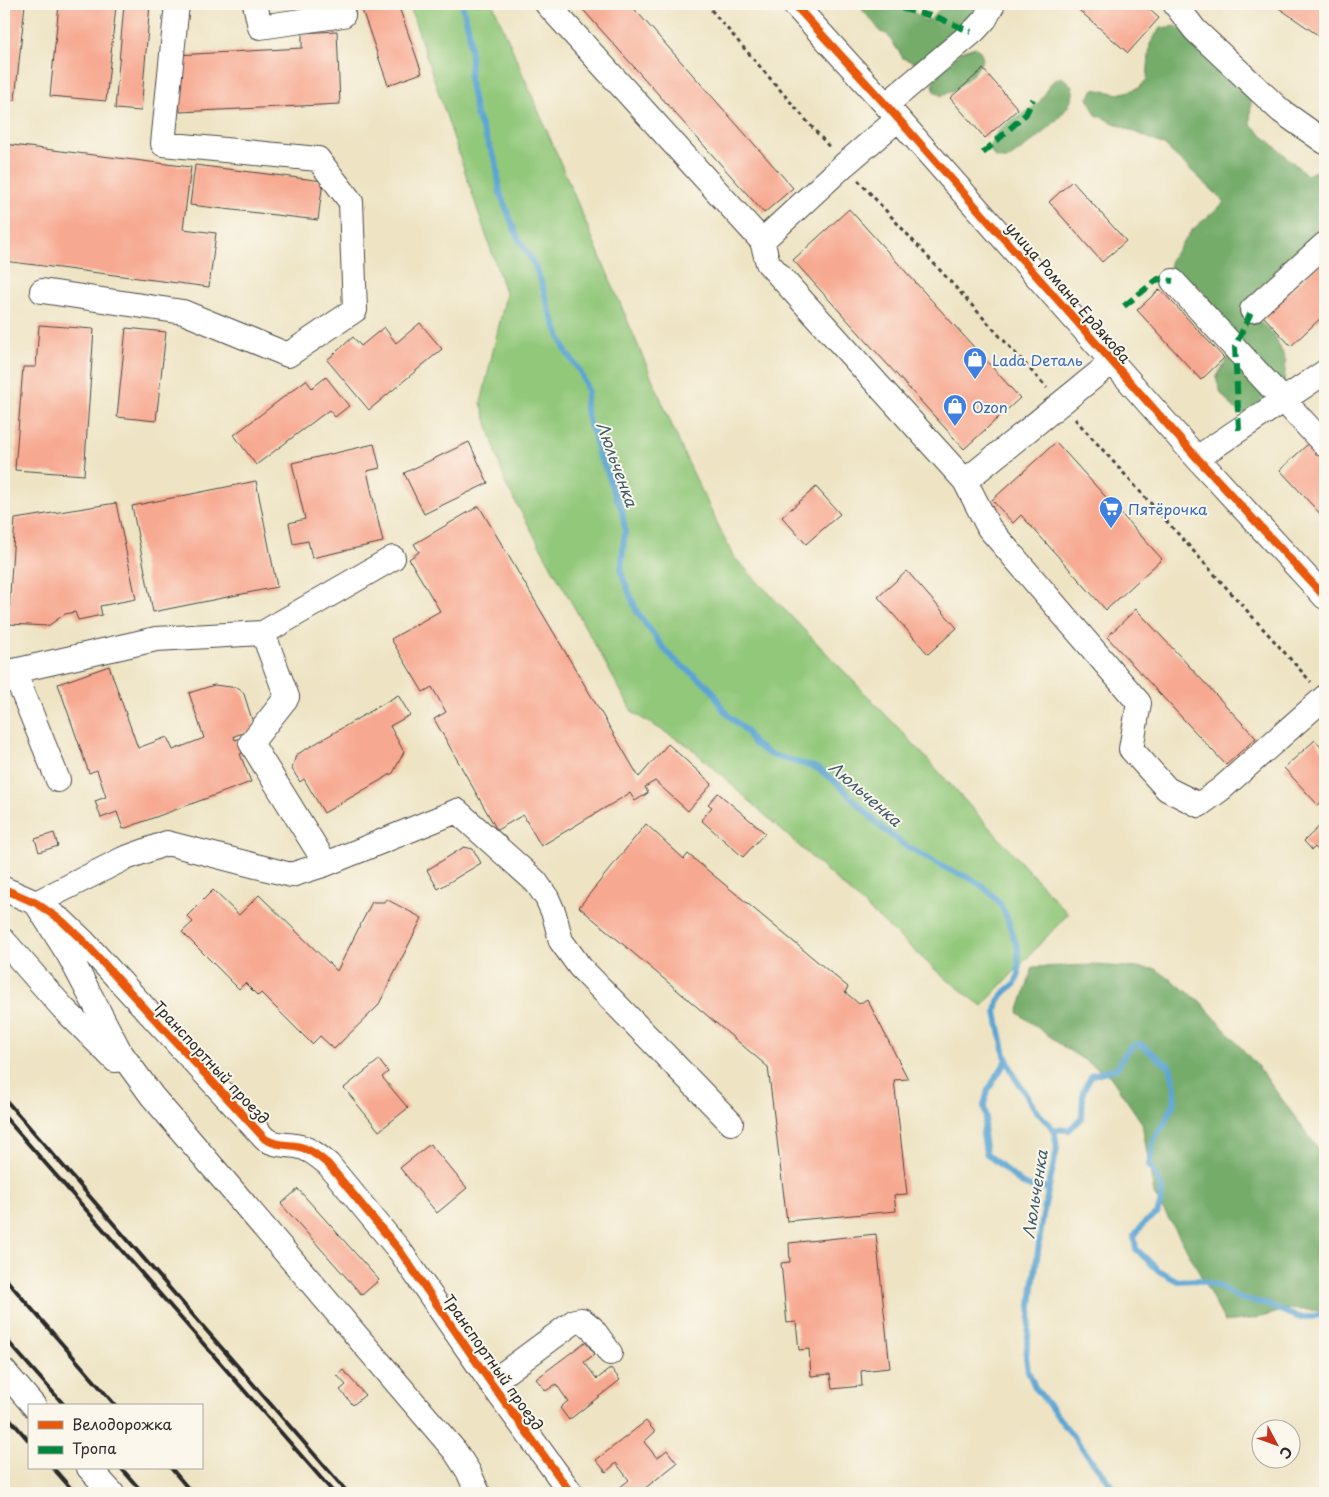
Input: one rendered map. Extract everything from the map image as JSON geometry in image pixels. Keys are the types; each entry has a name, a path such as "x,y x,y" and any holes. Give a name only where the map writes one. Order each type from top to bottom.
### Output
{"street":[{"path":"42,291 183,312 288,355 355,310 351,202 318,160 163,144 177,4"},
{"path":"255,4 260,28 343,15 339,4"},
{"path":"547,4 762,241 768,263 965,481 989,528 1138,703 1131,749 1167,789 1199,805 1325,697"},
{"name":"улица Романа Ердякова","path":"794,4 892,112 1197,458 1325,597"},
{"path":"762,241 844,165 892,112 985,19 993,4"},
{"path":"1176,4 1195,30 1281,111 1325,142"},
{"path":"1252,310 1325,244"},
{"path":"1173,281 1325,445"},
{"path":"965,481 1112,362"},
{"path":"1197,458 1325,372"},
{"path":"58,780 14,671 156,639 263,633 393,558"},
{"path":"263,633 287,697 250,743 326,864"},
{"path":"478,1493 468,1471 455,1451 152,1096 120,1052 69,954 36,903 123,859 167,843 291,875 326,864 457,811 536,882 547,898 554,914 561,941 580,967 731,1123"},
{"name":"Транспортный проезд","path":"4,889 36,903 62,921 84,942 265,1139 276,1145 297,1146 305,1149 314,1153 328,1164 400,1251 491,1383 571,1493"},
{"path":"4,941 63,1008 152,1096"},
{"path":"491,1383 575,1321 582,1320 592,1328 610,1353"},
{"path":"4,1372 32,1404"},
{"path":"91,1470 112,1493"}],"path":[{"path":"706,4 844,165 1325,697"}],"green space":[{"path":"409,4 493,4 685,456 733,556 909,739 1068,914 982,1006 940,974 689,746 633,713 506,485 481,403 506,295"},
{"path":"859,4 910,4 912,11 924,20 930,20 944,4 981,4 976,16 923,67 903,58 887,34 880,32"},
{"path":"1176,26 1206,50 1251,99 1250,124 1307,175 1320,169 1325,169 1325,237 1278,279 1261,285 1245,308 1275,336 1286,361 1284,382 1269,400 1252,412 1241,413 1232,407 1221,393 1216,378 1228,360 1230,353 1204,293 1197,286 1170,271 1170,260 1192,230 1225,202 1164,145 1096,115 1088,98 1094,89 1119,94 1139,88 1147,79 1150,44 1160,28"},
{"path":"975,47 980,51 983,59 971,76 960,86 942,96 934,91 933,81 960,52"},
{"path":"1061,77 1071,85 1073,94 1061,115 1038,137 1007,160 995,157 989,148 998,132 1003,126 1036,105 1043,98 1052,82"},
{"path":"1095,965 1156,969 1200,1001 1259,1068 1325,1158 1325,1311 1289,1309 1258,1318 1225,1322 1185,1246 1154,1194 1142,1123 1110,1076 1065,1048 1018,1013 1033,967"}],"building":[{"path":"4,4 25,4 15,100 4,99"},
{"path":"59,4 116,6 106,101 50,96"},
{"path":"124,4 150,4 141,111 115,109"},
{"path":"360,4 398,4 422,73 388,85"},
{"path":"578,4 630,4 793,188 764,213"},
{"path":"924,4 937,4 930,10"},
{"path":"1072,4 1143,4 1159,18 1128,53"},
{"path":"1273,4 1325,4 1325,40"},
{"path":"337,31 340,104 180,112 177,55 302,48 302,33"},
{"path":"983,69 1018,109 985,138 950,98"},
{"path":"4,144 191,167 183,229 216,233 209,287 4,261"},
{"path":"195,165 323,181 318,220 190,205"},
{"path":"1072,181 1126,241 1102,262 1049,202"},
{"path":"849,209 1020,398 964,449 793,260"},
{"path":"1325,259 1325,314 1291,346 1263,316"},
{"path":"1160,289 1224,358 1201,380 1137,310"},
{"path":"420,323 442,349 369,410 327,360 353,337 361,346 384,327 396,343"},
{"path":"39,325 94,329 84,475 15,470 23,367 36,367"},
{"path":"126,328 166,332 156,421 117,417"},
{"path":"326,377 349,406 335,417 329,410 256,465 234,435 306,380 312,388"},
{"path":"469,442 488,483 424,514 404,473"},
{"path":"1056,442 1162,559 1106,610 1021,515 1013,523 992,500"},
{"path":"1310,442 1325,458 1325,519 1280,470"},
{"path":"374,444 380,468 367,471 383,542 312,558 308,541 293,544 289,523 305,519 292,463"},
{"path":"256,481 277,587 153,612 132,506"},
{"path":"816,487 840,514 806,544 782,517"},
{"path":"116,503 136,599 100,606 102,615 78,620 75,612 65,614 48,626 8,624 15,519"},
{"path":"479,506 639,777 668,744 712,784 688,811 655,781 645,787 648,793 635,801 630,793 541,846 523,815 497,830 434,719 446,712 432,687 423,692 391,639 440,611 409,559 419,552 414,544"},
{"path":"907,571 957,628 928,654 878,597"},
{"path":"1136,609 1256,738 1226,765 1107,637"},
{"path":"109,666 138,748 167,737 173,750 204,738 189,693 214,685 239,688 244,694 255,729 234,736 235,740 241,738 247,752 240,754 251,782 123,829 117,812 101,818 95,801 106,797 97,770 89,773 58,684"},
{"path":"398,695 410,715 390,726 404,752 393,773 324,813 304,779 300,782 292,769 296,755"},
{"path":"1315,740 1325,752 1325,806 1322,802 1318,805 1284,768"},
{"path":"718,793 765,833 743,857 701,820 712,807 708,804"},
{"path":"1325,821 1325,858 1315,847 1312,850 1304,841"},
{"path":"646,824 684,859 688,854 848,987 845,992 859,1004 867,999 908,1079 894,1080 907,1194 894,1195 896,1211 787,1221 768,1067 579,907"},
{"path":"54,833 58,846 39,852 35,839"},
{"path":"464,847 473,849 481,863 438,889 427,870"},
{"path":"213,890 239,915 259,895 337,971 372,902 384,902 386,899 422,918 378,1006 334,1049 320,1036 312,1044 261,993 258,996 245,983 239,989 182,932 193,922 187,916"},
{"path":"379,1060 388,1072 382,1077 408,1108 379,1131 344,1088"},
{"path":"430,1144 467,1188 437,1213 400,1168"},
{"path":"298,1189 379,1280 362,1295 281,1204"},
{"path":"876,1234 890,1368 861,1371 862,1386 832,1389 830,1374 811,1376 809,1349 799,1350 796,1322 787,1323 781,1263 790,1262 789,1243"},
{"path":"585,1342 595,1354 584,1362 597,1379 611,1368 620,1380 569,1420 560,1408 568,1401 556,1384 546,1391 536,1379"},
{"path":"343,1370 365,1395 353,1405 340,1390 346,1385 337,1375"},
{"path":"646,1421 655,1432 644,1442 657,1458 667,1450 677,1463 639,1493 623,1493 619,1488 629,1480 616,1463 606,1472 596,1460"}],"waterway":[{"name":"Люльченка","path":"462,4 469,31 471,61 469,78 476,114 496,162 500,193 517,236 534,264 566,352 580,371 588,391 585,405 589,424 594,434 598,454 607,471 622,510 625,530 621,572 637,612 664,649 707,685 715,694 720,705 746,731 753,743 769,754 817,768 836,782 883,829 906,846 949,870 970,878 986,889 999,902 1006,915 1018,949 1019,974 1015,984 998,1001 996,1012 1005,1055 1014,1076 1037,1112 1050,1125 1055,1134 1057,1149 1043,1215 1033,1287 1026,1357 1028,1371 1035,1387 1117,1493"},
{"path":"1052,1129 1069,1130 1082,1117 1083,1091 1092,1075 1117,1068 1128,1050 1140,1044 1170,1067 1175,1087 1174,1103 1154,1139 1149,1165 1159,1181 1162,1191 1160,1205 1157,1214 1144,1223 1134,1236 1136,1249 1159,1271 1178,1281 1197,1280 1217,1285 1239,1298 1266,1304 1297,1317 1311,1317 1325,1313"},
{"path":"1007,1060 988,1090 984,1106 986,1117 983,1134 986,1153 1021,1183 1033,1188 1049,1187"}],"railway":[{"path":"4,1098 348,1493"},
{"path":"4,1116 334,1493"},
{"path":"4,1277 114,1404"},
{"path":"4,1337 63,1404"},
{"path":"4,1412 28,1440"},
{"path":"55,1470 75,1493"},
{"path":"123,1470 143,1493"},
{"path":"173,1470 192,1493"}],"marked path":[{"path":"884,4 939,18 971,32"},
{"path":"983,153 1026,114 1033,99"},
{"path":"1124,306 1158,279 1173,281"},
{"path":"1239,430 1235,347 1252,310"}],"cycle path":[{"path":"794,4 886,105 1197,458 1325,597"},
{"path":"4,889 36,903 62,921 84,942 265,1139 277,1144 305,1149 328,1164 400,1251 491,1383 571,1493"}],"place":[{"name":"Lada Dеталь","path":"975,380"},
{"name":"Ozon","path":"955,427"},
{"name":"Пятёрочка","path":"1111,529"}]}
